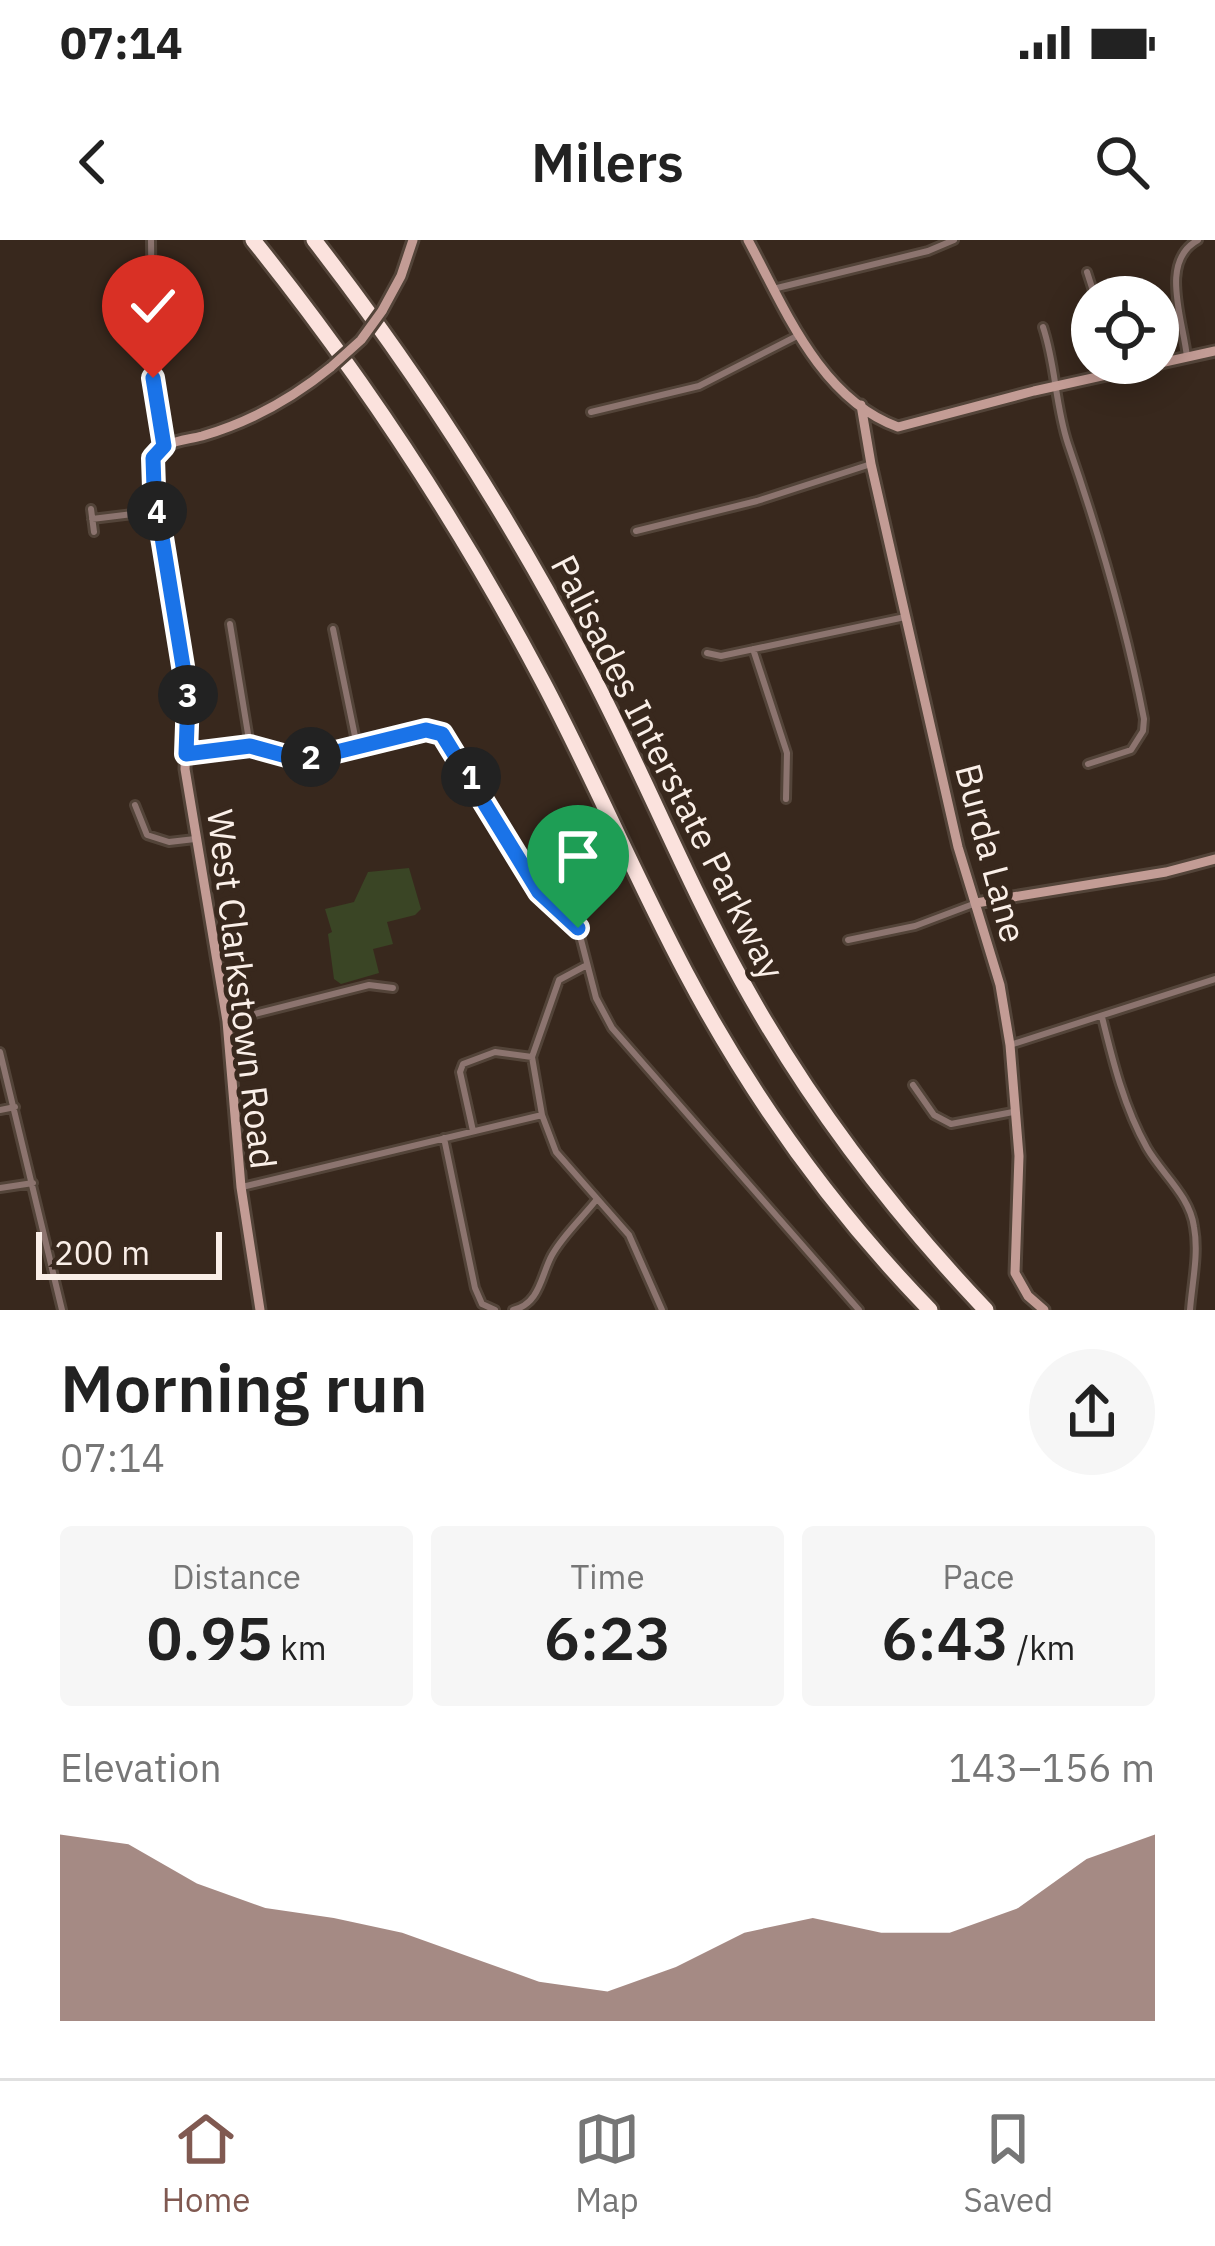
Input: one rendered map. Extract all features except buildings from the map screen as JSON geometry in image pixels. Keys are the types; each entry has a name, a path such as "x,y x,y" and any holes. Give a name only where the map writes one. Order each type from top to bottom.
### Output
{"highway":[{"name":"Palisades Interstate Parkway","path":"253,240 374,404 486,580 564,722 686,973 756,1091 836,1203 930,1310"},
{"name":"Palisades Interstate Parkway","path":"314,240 428,398 521,546 611,711 732,962 789,1060 881,1189 986,1310"}],"street":[{"path":"151,240 153,388 164,446 254,416 331,367 361,340 382,311 413,240"},
{"path":"748,240 773,289 834,384 882,422 898,427 1071,383"},
{"path":"773,289 928,251 954,240"},
{"path":"1187,357 1175,264 1184,248 1198,240"},
{"path":"1087,272 1088,276"},
{"path":"1043,327 1068,443 1101,537 1144,719 1143,731 1131,750 1088,764"},
{"path":"591,412 699,386 801,334"},
{"path":"1179,359 1215,351"},
{"name":"Burda Lane","path":"861,405 958,847 1000,985 1019,1156 1015,1273 1028,1296 1044,1310"},
{"name":"West Clarkstown Road","path":"164,446 152,461 157,511 188,697 186,754 226,1021 241,1187 260,1310"},
{"path":"636,531 757,501 871,464"},
{"path":"91,509 94,532"},
{"path":"92,519 157,511"},
{"path":"707,653 721,656 905,616"},
{"path":"230,624 250,746"},
{"path":"334,629 357,746"},
{"path":"753,649 760,682 787,753 786,799"},
{"path":"186,754 250,746 303,758 426,730 442,734 539,892 578,928 596,998 612,1028 856,1306 844,1310"},
{"path":"135,805 147,835 169,842 198,839"},
{"path":"848,940 915,926 976,903 1166,872 1215,859"},
{"path":"586,965 559,980 532,1058 542,1115 556,1152 629,1235 662,1310"},
{"path":"1010,1045 1215,979"},
{"path":"226,1021 369,985 393,988"},
{"path":"1102,1017 1115,1073 1132,1117 1194,1222 1190,1310"},
{"path":"0,1052 62,1310"},
{"path":"473,1131 460,1072 464,1064 496,1052 532,1058"},
{"path":"913,1085 934,1115 951,1124 1013,1112"},
{"path":"0,1110 15,1107"},
{"path":"241,1187 542,1115"},
{"path":"444,1138 475,1288 482,1304 495,1310"},
{"path":"0,1188 33,1183"},
{"path":"513,1310 524,1308 542,1285 552,1255 597,1199"}],"green space":[{"path":"409,868 421,909 387,922 393,944 373,949 379,973 341,984 334,979 328,934 332,932 325,909 354,902 368,872"}],"route":[{"path":"153,378 164,446 153,458 154,488 188,697 186,754 250,746 290,757 316,757 426,730 442,734 539,892 578,928"}]}
